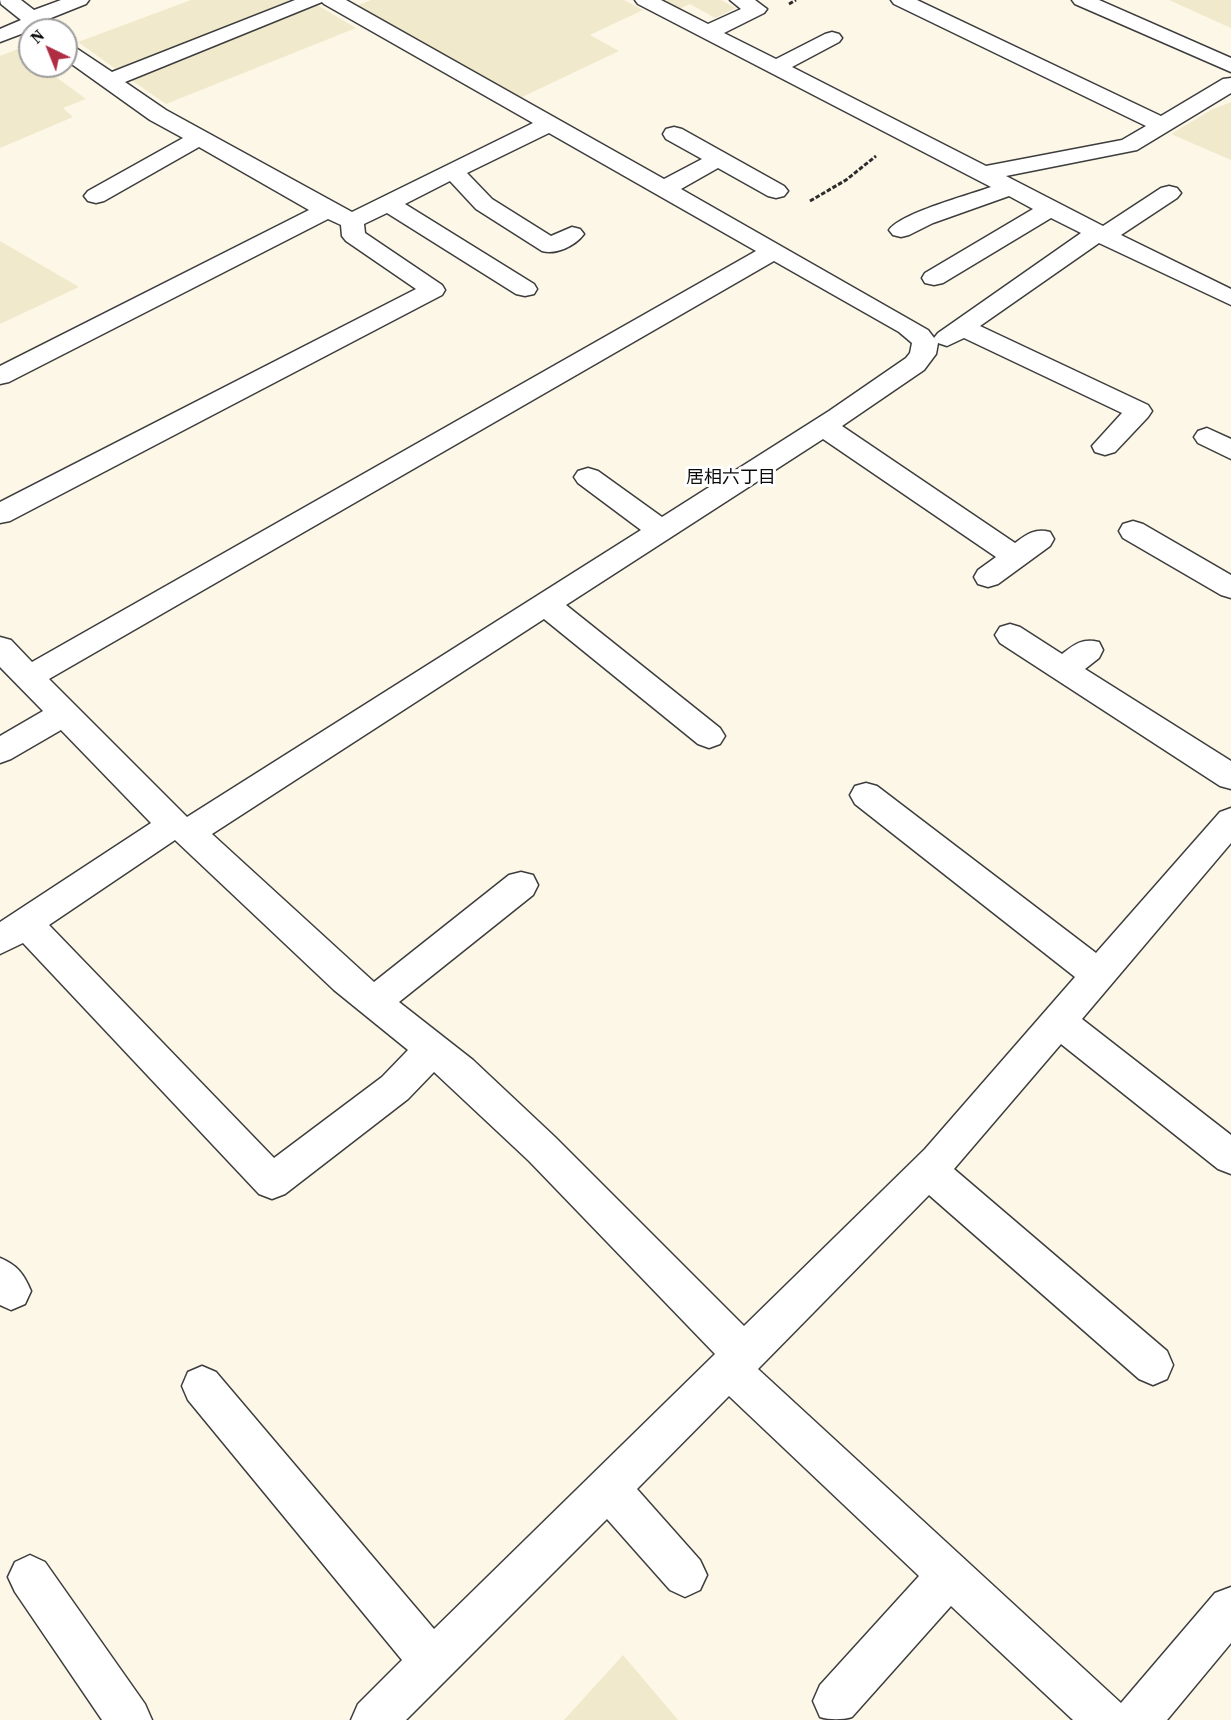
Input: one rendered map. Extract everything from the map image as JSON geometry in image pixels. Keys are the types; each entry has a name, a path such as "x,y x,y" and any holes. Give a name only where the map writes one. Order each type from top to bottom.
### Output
{"street":[{"path":"8,0 27,18"},
{"path":"44,18 79,0"},
{"path":"109,81 313,0"},
{"path":"645,0 1100,235 1231,298"},
{"path":"709,32 757,9 740,0"},
{"path":"901,0 1162,125"},
{"path":"1082,0 1231,66"},
{"path":"343,2 549,124 908,327 920,335 926,343"},
{"path":"0,36 18,29"},
{"path":"776,67 832,38"},
{"path":"78,59 158,115 327,210 352,220 549,124"},
{"path":"983,174 1129,145 1231,84"},
{"path":"674,134 776,192"},
{"path":"96,196 199,138"},
{"path":"663,189 718,159"},
{"path":"453,171 484,204 550,246 572,234"},
{"path":"901,230 924,218 1011,188"},
{"path":"926,343 943,341 1100,235 1169,193"},
{"path":"388,203 525,290"},
{"path":"934,278 1050,209"},
{"path":"0,376 327,210"},
{"path":"0,514 433,290 354,236 352,220"},
{"path":"29,677 774,251"},
{"path":"963,328 1139,411 1105,446"},
{"path":"433,1049 395,1088 272,1182 13,931 661,530 915,364 923,354 926,343"},
{"path":"822,426 1016,557"},
{"path":"1207,437 1231,450"},
{"path":"588,477 661,530"},
{"path":"1133,531 1231,588"},
{"path":"987,577 1040,539"},
{"path":"544,604 709,736"},
{"path":"1010,635 1231,777"},
{"path":"0,648 181,829 346,980 460,1071 542,1149 736,1362 950,1574 1106,1720"},
{"path":"1063,670 1088,650"},
{"path":"0,751 64,714"},
{"path":"866,795 1097,974"},
{"path":"374,1720 928,1170 1231,821"},
{"path":"374,1002 521,885"},
{"path":"1058,1022 1231,1157"},
{"path":"928,1170 1153,1365"},
{"path":"202,1386 433,1662"},
{"path":"608,1488 685,1575"},
{"path":"836,1701 950,1574"},
{"path":"30,1577 129,1720"},
{"path":"1137,1720 1231,1609"}],"path":[{"path":"807,203 846,180 885,149 908,135"}],"shaded area":[{"path":"191,0 302,0 120,72 78,42"},
{"path":"371,0 624,0 643,10 590,35 619,51 518,99 356,6"},
{"path":"661,0 721,0 736,8 715,18 690,4 679,9"},
{"path":"1169,0 1231,0 1231,28"},
{"path":"314,3 356,28 166,104 127,77"},
{"path":"18,49 18,78 57,78 86,99 63,108 73,117 0,148 0,56"},
{"path":"1231,102 1231,160 1171,134 1211,110"},
{"path":"0,241 79,287 0,324"},
{"path":"623,1655 678,1720 564,1720"}],"district":[{"name":"居相六丁目","path":"731,478"}]}
